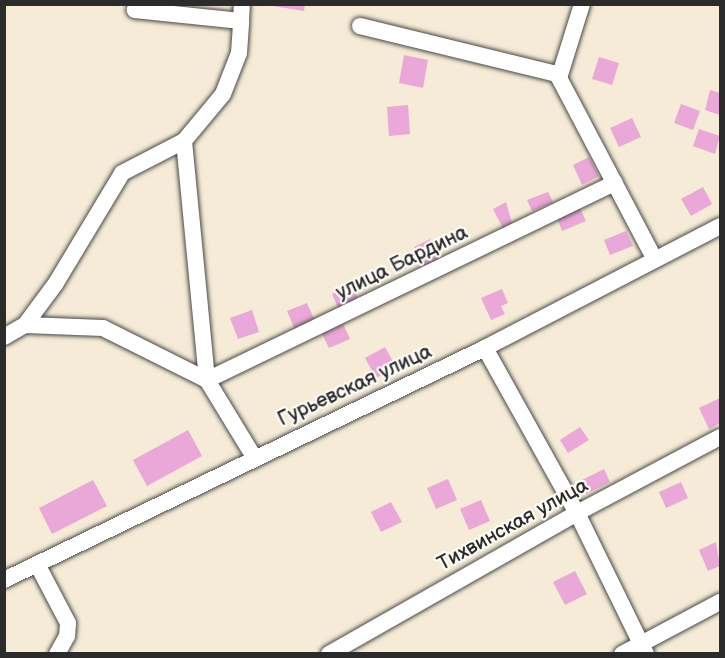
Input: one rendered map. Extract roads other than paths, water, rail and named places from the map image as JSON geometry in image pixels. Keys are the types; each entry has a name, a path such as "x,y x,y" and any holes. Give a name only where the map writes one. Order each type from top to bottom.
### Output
{"street":[{"path":"559,78 582,4"},
{"path":"4,337 25,325 56,283 122,172 184,141 223,94 239,53 242,13 157,8 135,10"},
{"path":"360,26 557,75 654,258"},
{"path":"184,141 207,380 254,457"},
{"name":"улица Бардина","path":"207,380 615,183"},
{"name":"Гурьевская улица","path":"4,580 254,457 485,348 654,258 720,226"},
{"path":"25,325 103,328 207,380"},
{"path":"485,348 577,513 643,648"},
{"name":"Тихвинская улица","path":"328,654 577,513 720,437"},
{"path":"37,564 68,623 67,636 57,654"},
{"path":"622,654 643,648 720,602"}]}
